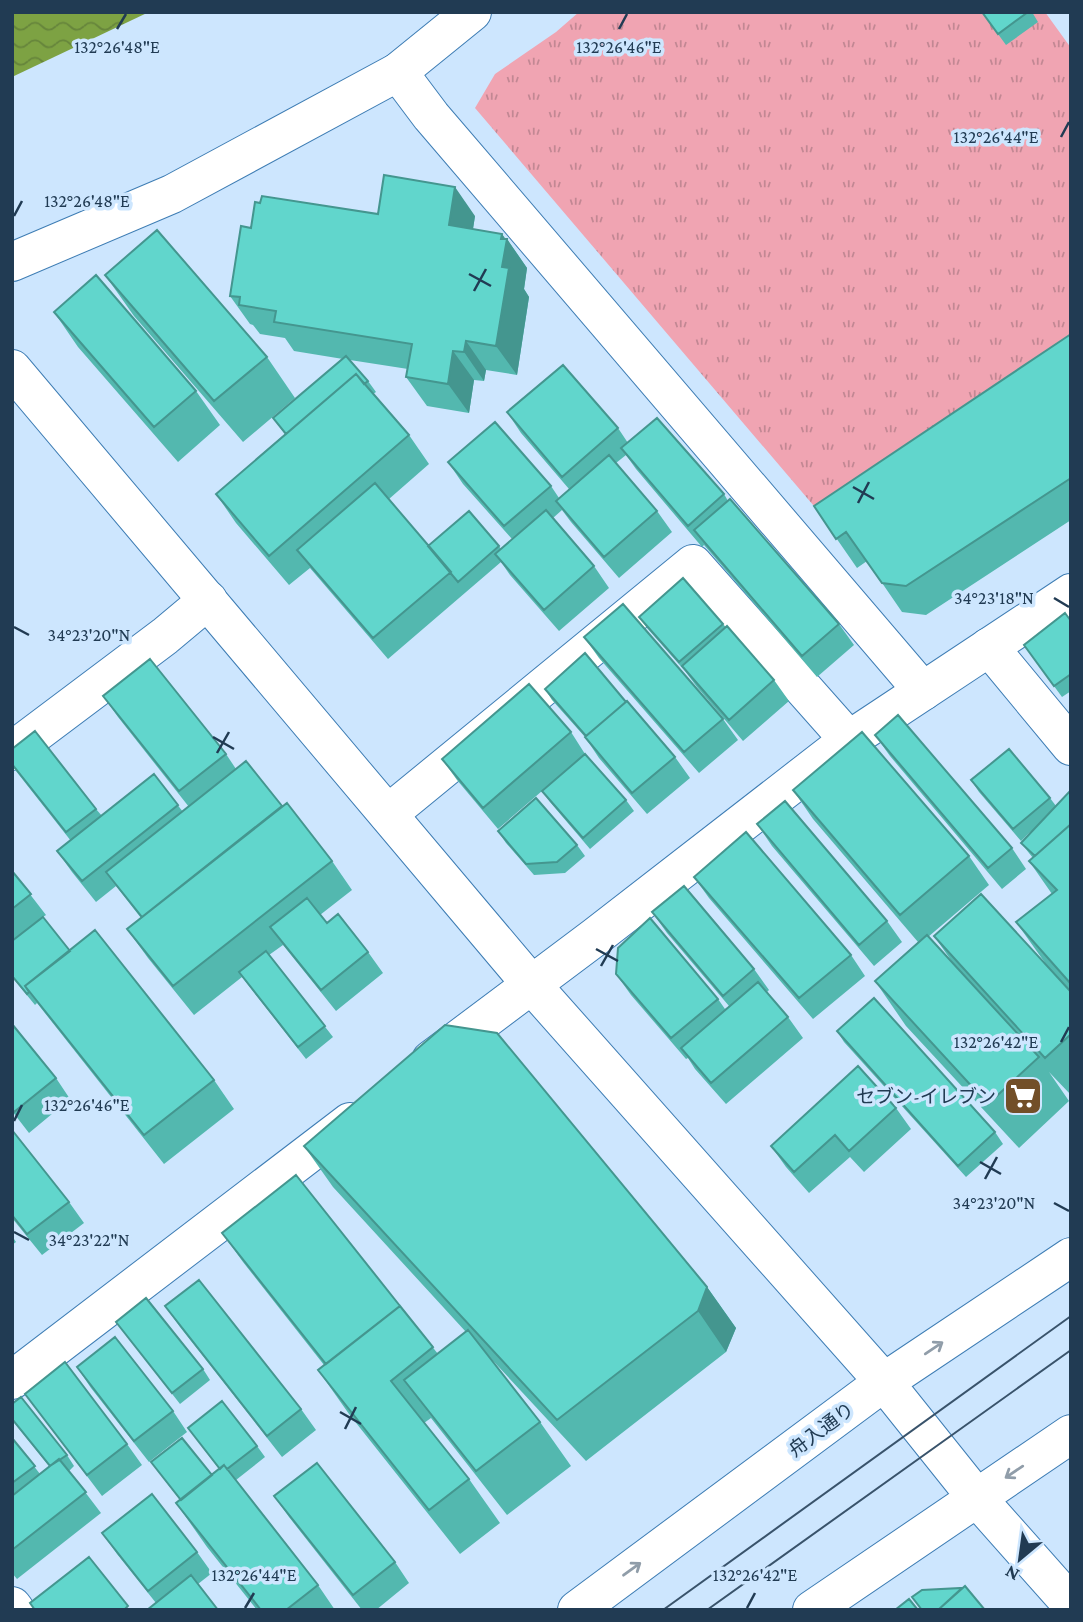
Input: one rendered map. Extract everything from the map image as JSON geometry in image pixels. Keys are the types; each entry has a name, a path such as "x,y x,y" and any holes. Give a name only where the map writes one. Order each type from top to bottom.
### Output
{"street":[{"path":"12,262 172,194 398,72 472,12"},
{"path":"398,72 431,116 923,691"},
{"path":"12,369 531,984 884,1382 976,1497 1071,1604"},
{"path":"388,814 693,564 849,740"},
{"path":"405,1080 849,740 1071,593"},
{"path":"12,751 165,636 208,600"},
{"path":"989,647 1071,746"},
{"path":"12,1380 372,1105"},
{"name":"舟入通り","path":"577,1610 884,1382 1071,1256"},
{"path":"812,1610 1071,1434"}],"green space":[{"path":"579,12 1045,12 1071,48 1071,342 819,512 475,108 495,74 556,32"}],"water":[{"path":"12,12 149,12 12,77"}],"building":[{"path":"982,12 1028,12 998,34"},
{"path":"384,175 455,187 449,225 502,234 501,239 507,239 502,267 509,268 496,346 466,341 464,352 453,351 448,384 406,377 412,344 274,322 276,311 239,305 240,297 230,296 241,226 251,228 255,202 260,203 262,196 378,214"},
{"path":"157,230 267,357 214,401 105,275"},
{"path":"96,275 196,391 154,427 54,312"},
{"path":"1071,334 1071,478 906,586 882,583 846,532 836,539 814,506"},
{"path":"346,356 368,381 364,384 356,374 286,434 273,418"},
{"path":"563,365 618,428 562,477 507,412"},
{"path":"356,374 409,435 269,556 216,494"},
{"path":"657,418 724,494 688,526 621,448"},
{"path":"495,422 551,486 504,526 448,462"},
{"path":"609,455 657,511 604,557 556,501"},
{"path":"375,483 451,572 373,638 297,550"},
{"path":"730,499 839,624 802,656 694,530"},
{"path":"546,510 594,566 544,610 495,554"},
{"path":"469,511 499,546 458,582 428,546"},
{"path":"683,578 723,624 679,662 639,617"},
{"path":"623,604 723,719 684,752 584,637"},
{"path":"1065,613 1071,621 1071,674 1054,686 1024,645"},
{"path":"727,626 774,680 729,720 682,666"},
{"path":"585,653 626,702 586,736 545,689"},
{"path":"150,659 226,754 179,791 103,696"},
{"path":"529,684 571,732 483,808 442,759"},
{"path":"627,701 675,757 632,793 585,737"},
{"path":"898,715 1012,848 988,868 875,735"},
{"path":"35,731 96,809 66,832 12,764 12,749"},
{"path":"862,732 969,856 900,915 793,790"},
{"path":"1009,749 1050,798 1013,829 971,780"},
{"path":"585,754 626,800 583,838 542,791"},
{"path":"246,761 282,806 142,917 106,872"},
{"path":"154,774 178,805 82,881 57,851"},
{"path":"1071,790 1071,824 1035,856 1021,843"},
{"path":"536,798 577,845 557,862 526,864 498,831"},
{"path":"785,801 887,921 859,945 757,824"},
{"path":"287,803 332,861 173,986 127,929"},
{"path":"1071,824 1071,984 1016,922 1057,890 1029,861"},
{"path":"746,832 851,955 799,998 694,877"},
{"path":"12,871 31,894 12,909"},
{"path":"684,886 754,969 723,996 652,912"},
{"path":"981,894 1071,992 1071,1034 1045,1058 934,936"},
{"path":"307,898 327,923 338,914 368,952 321,990 270,927"},
{"path":"43,917 70,951 25,986 29,992 27,994 12,976 12,941"},
{"path":"650,918 718,999 671,1038 616,974 618,948"},
{"path":"95,930 214,1080 144,1135 25,986"},
{"path":"927,935 1039,1057 988,1104 875,981"},
{"path":"266,951 325,1026 298,1047 239,972"},
{"path":"758,982 788,1017 711,1083 681,1048"},
{"path":"874,998 995,1132 958,1166 837,1031"},
{"path":"12,1024 56,1078 14,1112 12,1109"},
{"path":"445,1025 497,1033 707,1287 698,1311 557,1420 304,1146"},
{"path":"858,1066 896,1108 849,1151 835,1135 794,1172 771,1146"},
{"path":"12,1130 69,1202 27,1234 12,1215"},
{"path":"296,1175 400,1306 326,1364 222,1233"},
{"path":"199,1280 301,1409 267,1436 165,1306"},
{"path":"146,1298 203,1369 172,1393 116,1322"},
{"path":"400,1306 433,1347 391,1381 469,1479 429,1510 318,1370"},
{"path":"468,1330 540,1422 476,1471 404,1380"},
{"path":"115,1337 173,1411 134,1441 77,1367"},
{"path":"65,1362 127,1444 87,1475 25,1394"},
{"path":"21,1397 67,1455 50,1466 12,1419 12,1404"},
{"path":"222,1401 257,1446 227,1469 224,1465 220,1469 188,1428"},
{"path":"12,1438 35,1466 12,1483"},
{"path":"182,1438 212,1475 181,1500 151,1462"},
{"path":"59,1459 86,1492 12,1550 12,1496"},
{"path":"317,1463 395,1562 353,1595 274,1496"},
{"path":"224,1465 318,1585 286,1610 261,1610 176,1503"},
{"path":"152,1494 197,1552 148,1591 102,1533"},
{"path":"89,1557 128,1606 124,1610 35,1610 30,1603"},
{"path":"191,1575 218,1610 147,1610"},
{"path":"965,1586 985,1610 938,1610"},
{"path":"962,1588 938,1610 922,1610 912,1597 922,1590"},
{"path":"909,1599 918,1610 895,1610"}],"tram line":[{"path":"663,1610 1071,1316"},
{"path":"707,1610 1071,1350"}],"place":[{"name":"セブン-イレブン","path":"1023,1096"}]}
